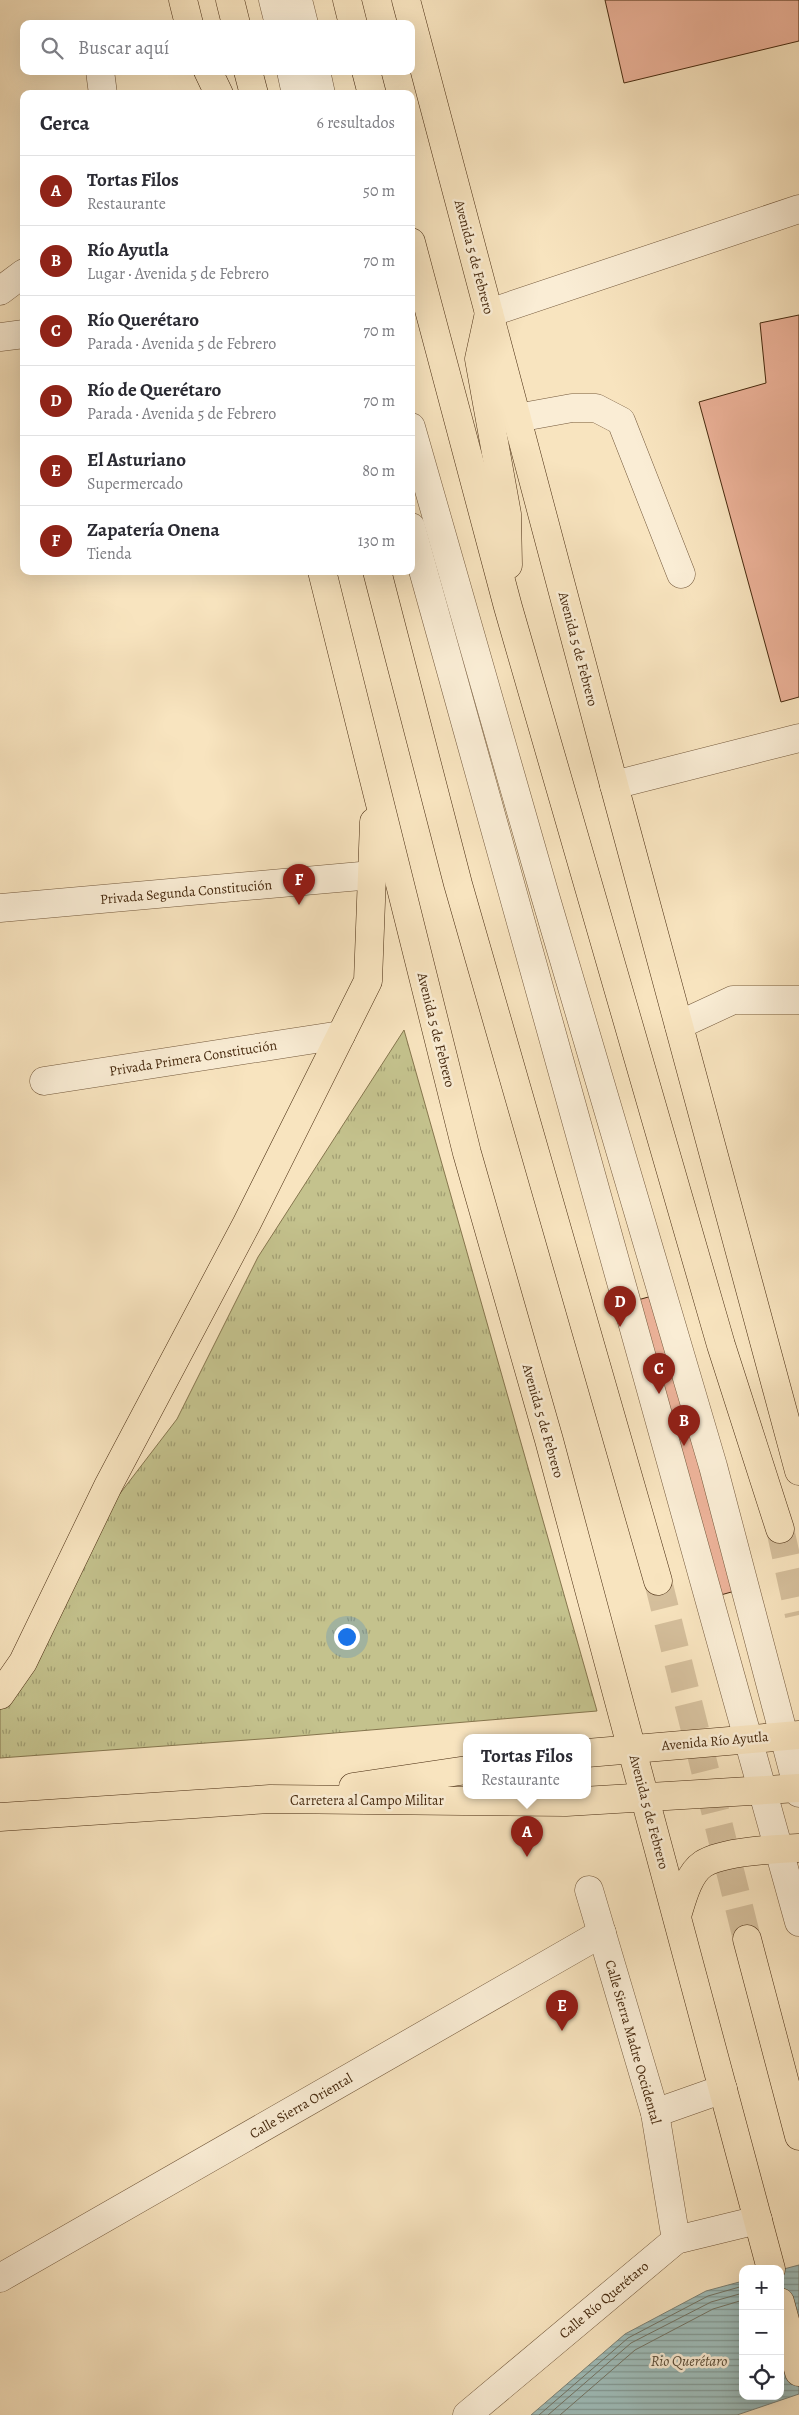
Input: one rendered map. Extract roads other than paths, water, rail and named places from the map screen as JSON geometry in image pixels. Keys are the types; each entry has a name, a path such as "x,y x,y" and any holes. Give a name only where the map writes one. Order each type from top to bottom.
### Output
{"main road":[{"path":"183,0 188,20"},
{"path":"230,0 235,20"},
{"path":"347,0 352,20"},
{"name":"Avenida 5 de Febrero","path":"406,0 411,20"},
{"name":"Avenida 5 de Febrero","path":"415,34 614,785 799,1470"},
{"path":"202,75 206,90"},
{"path":"210,75 217,90"},
{"path":"249,75 253,90"},
{"path":"367,75 371,90"},
{"path":"415,257 508,607 721,1345 780,1529"},
{"path":"489,313 479,359 507,514 508,607"},
{"name":"Avenida 5 de Febrero","path":"323,575 467,1153 549,1440 769,2261"},
{"path":"378,575 458,884 658,1581"},
{"path":"0,1696 24,1662 108,1486 248,1223 368,981 375,790"},
{"name":"Avenida Río Ayutla","path":"632,1748 791,1735"},
{"path":"591,1753 632,1748"},
{"name":"Carretera al Campo Militar","path":"270,1800 463,1771"},
{"path":"644,1798 763,1790 799,1790"},
{"name":"Carretera al Campo Militar","path":"0,1818 270,1800 566,1802 644,1798"},
{"path":"677,1916 692,1878 703,1864 736,1853 789,1849"},
{"path":"747,1939 799,2136"},
{"path":"782,2310 799,2372"}],"street":[{"path":"272,0 277,20"},
{"path":"298,0 303,20"},
{"path":"101,75 102,90"},
{"path":"291,75 295,90"},
{"path":"317,75 320,90"},
{"path":"489,313 799,209"},
{"path":"0,291 20,276"},
{"path":"517,418 572,408 596,408 621,421 681,574"},
{"path":"415,441 544,892 791,1735 799,1790"},
{"path":"415,542 515,910 673,1465 748,1739 763,1790 789,1849 799,1922"},
{"path":"614,785 799,738"},
{"name":"Privada Segunda Constitución","path":"0,908 372,875"},
{"path":"679,1025 733,1000 799,1000"},
{"name":"Privada Primera Constitución","path":"44,1081 341,1035"},
{"name":"Calle Sierra Madre Occidental","path":"589,1890 655,2113 676,2240"},
{"name":"Calle Sierra Oriental","path":"0,2278 602,1933"},
{"path":"655,2113 722,2089"},
{"name":"Calle Río Querétaro","path":"467,2415 676,2240 758,2220"}],"water":[{"name":"Rio Querétaro","path":"799,2265 799,2394 784,2399 784,2310 784,2269"},
{"name":"Rio Querétaro","path":"739,2282 739,2400 781,2400 737,2415 531,2415 625,2334 706,2291"}],"tunnel":[{"path":"780,1529 799,1615"},
{"path":"658,1581 747,1939"}],"place":[{"name":"Zapatería Onena","path":"299,905"},
{"name":"Río de Querétaro","path":"620,1327"},
{"name":"Río Querétaro","path":"659,1394"},
{"name":"Río Ayutla","path":"684,1446"},
{"name":"Tortas Filos","path":"527,1857"},
{"name":"El Asturiano","path":"562,2031"}]}
